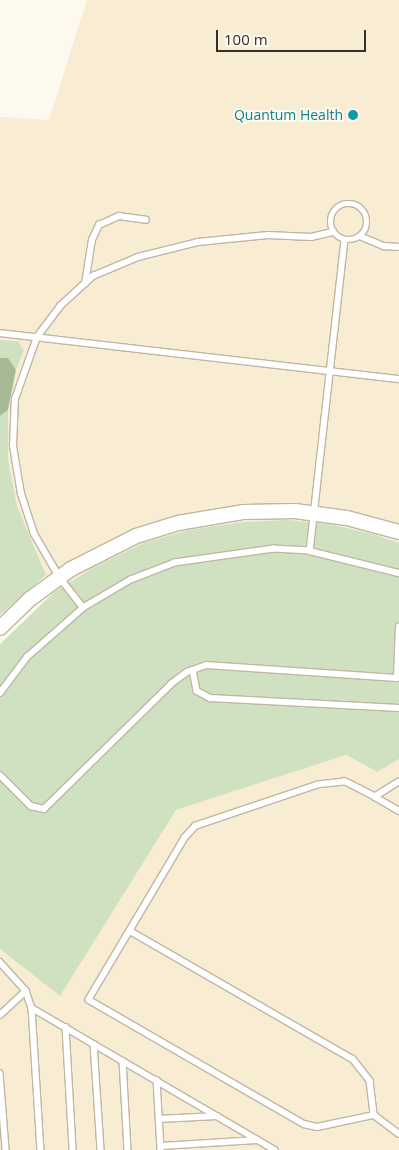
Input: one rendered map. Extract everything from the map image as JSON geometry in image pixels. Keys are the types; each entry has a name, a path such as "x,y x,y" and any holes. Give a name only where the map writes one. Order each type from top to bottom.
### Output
{"street":[{"path":"0,628 58,577 109,548 178,523 244,512 314,513 347,518 399,532"}],"lane":[{"path":"360,236 367,219 360,208 350,204 335,210 330,221 333,232 345,240 360,236 384,246 399,248"},
{"path":"85,284 92,240 99,225 119,216 146,220"},
{"path":"82,608 58,577 34,534 21,494 13,446 15,399 37,337 60,306 93,276 138,257 198,242 268,235 311,237 333,232"},
{"path":"310,551 345,240"},
{"path":"0,333 399,379"},
{"path":"0,694 27,657 82,608 131,580 175,562 274,549 310,551 399,573"},
{"path":"0,775 31,806 44,809 171,684 193,670 206,665 398,678 399,627"},
{"path":"193,670 197,691 210,698 399,708"},
{"path":"374,1115 317,1127 304,1124 89,1000 185,838 196,826 318,785 345,782 399,811"},
{"path":"375,797 399,782"},
{"path":"130,931 353,1059 370,1081 374,1115 399,1134"},
{"path":"0,962 26,991 32,1008 41,1150"},
{"path":"0,1015 26,991"},
{"path":"32,1008 274,1150"},
{"path":"66,1027 73,1150"},
{"path":"94,1044 101,1150"},
{"path":"123,1061 128,1150"},
{"path":"0,1073 6,1150"},
{"path":"157,1080 161,1148 257,1140"},
{"path":"159,1119 217,1116"}],"shaded area":[{"path":"87,0 399,0 399,543 373,534 329,524 94,567 53,593 17,506 8,459 8,410 16,370 24,350 18,341 0,340 0,117 49,120"},
{"path":"346,755 375,772 399,758 399,1150 0,1150 0,949 60,995 176,810"}],"green space":[{"path":"0,340 18,341 24,350 16,370 8,358 0,358"},
{"path":"0,358 8,358 16,370 8,410 0,416"},
{"path":"8,410 8,459 17,506 46,575 0,615 0,416"},
{"path":"288,520 329,524 373,534 399,543 399,759 377,772 346,755 176,810 60,996 0,949 0,644 53,593 94,567 146,542 189,530 244,522"}],"place":[{"name":"Quantum Health","path":"353,115"}]}
